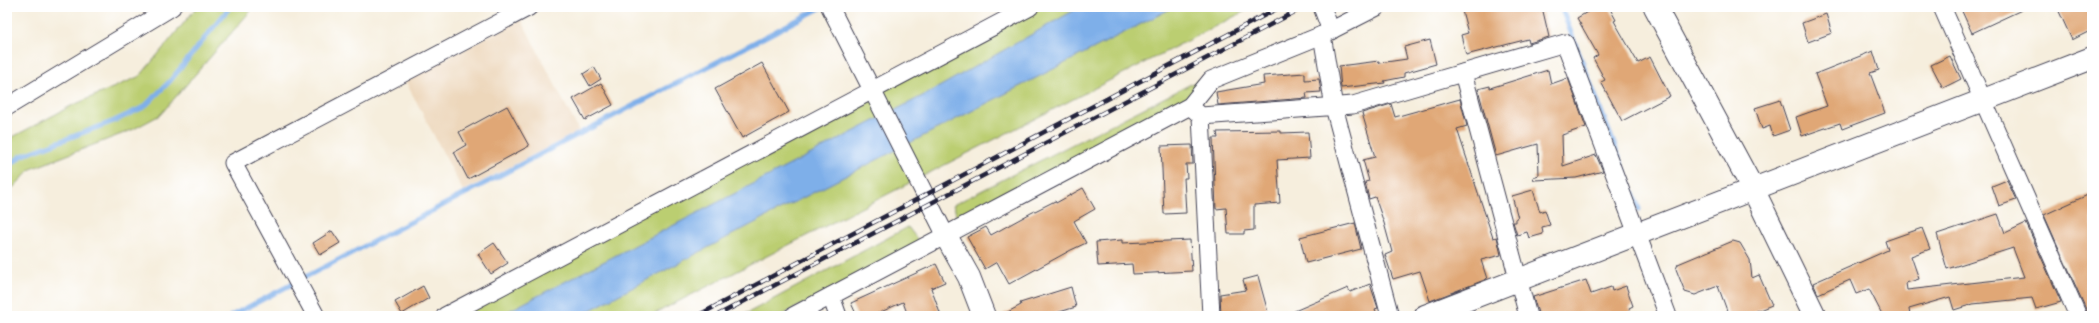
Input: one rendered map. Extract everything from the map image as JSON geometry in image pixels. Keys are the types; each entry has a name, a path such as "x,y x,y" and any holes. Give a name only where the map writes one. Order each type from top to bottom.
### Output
{"street":[{"path":"7,107 172,7"},
{"path":"316,316 232,163 529,7"},
{"path":"445,316 874,95 1030,7"},
{"path":"1322,7 1334,107 1390,316"},
{"path":"1211,316 1196,111 1211,80 1326,33 1377,7"},
{"path":"1656,7 1753,189 1816,316"},
{"path":"1942,7 1984,99 2078,316"},
{"path":"832,10 946,236 969,277 984,316"},
{"path":"793,316 946,236 1196,111 1334,107 1353,105 1565,43 1668,316"},
{"path":"1425,316 1637,232 1753,189 2092,58"},
{"path":"1463,73 1528,316"},
{"path":"831,296 838,316"}],"shaded area":[{"path":"521,19 579,131 463,191 405,80"}],"green space":[{"path":"197,7 254,7 160,115 132,130 31,169 7,194 7,140 71,106 140,76"},
{"path":"1030,7 1253,7 650,316 446,316"},
{"path":"1199,80 1190,106 960,223 953,205"},
{"path":"908,227 921,244 780,316 742,316"}],"water":[{"path":"1080,7 1174,7 762,219 579,316 499,316 930,92"}],"building":[{"path":"1461,7 1542,7 1549,37 1529,43 1528,39 1466,55 1461,35 1468,33"},
{"path":"1596,7 1609,7 1616,20 1614,21 1638,63 1650,57 1670,96 1622,121 1601,82 1605,80 1593,58 1598,55 1577,18"},
{"path":"1960,7 2028,7 1972,33"},
{"path":"2057,7 2092,7 2092,30 2072,40"},
{"path":"1826,14 1832,33 1808,42 1802,23"},
{"path":"1430,40 1436,64 1404,73 1404,77 1384,81 1385,83 1341,88 1339,66 1407,59 1404,47"},
{"path":"1873,51 1879,70 1870,73 1885,113 1842,129 1840,123 1802,136 1796,117 1827,106 1815,74"},
{"path":"1950,56 1961,79 1943,88 1931,65"},
{"path":"762,63 789,112 742,138 715,89"},
{"path":"594,67 601,79 590,86 583,74"},
{"path":"1548,70 1551,84 1568,78 1586,127 1562,135 1563,166 1596,155 1603,171 1576,178 1534,180 1533,177 1539,175 1538,144 1496,156 1478,89 1490,86 1490,88"},
{"path":"1305,73 1305,80 1319,79 1321,92 1306,93 1307,98 1218,105 1216,92 1264,84 1263,76"},
{"path":"601,83 613,105 585,120 573,99"},
{"path":"1460,99 1467,126 1457,129 1493,238 1497,237 1501,255 1481,260 1487,279 1430,301 1420,271 1393,279 1385,255 1392,252 1384,223 1375,197 1369,199 1365,182 1369,181 1363,160 1375,157 1362,113 1391,104 1395,117"},
{"path":"1780,100 1790,130 1773,136 1770,126 1762,129 1755,108"},
{"path":"507,106 529,146 468,179 454,152 466,145 459,132"},
{"path":"1281,131 1281,133 1308,132 1310,158 1277,160 1280,203 1254,205 1254,230 1244,231 1244,234 1228,234 1226,208 1216,209 1213,138 1218,138 1217,132"},
{"path":"1192,145 1193,164 1186,164 1187,178 1184,178 1186,213 1164,214 1161,146"},
{"path":"2007,180 2016,200 1999,206 1992,186"},
{"path":"1083,188 1095,209 1074,221 1086,243 1009,284 997,262 985,269 967,237 986,227 991,235 1031,213 1055,201 1056,203"},
{"path":"1533,190 1540,212 1545,210 1550,225 1542,227 1543,234 1529,238 1527,232 1517,235 1513,222 1516,222 1516,218 1518,218 1512,196"},
{"path":"2092,193 2092,316 2089,316 2044,215"},
{"path":"1998,214 2005,233 2026,223 2061,302 2036,309 2032,298 1973,304 1954,310 1950,297 1909,309 1910,316 1883,316 1869,289 1856,294 1850,280 1818,294 1813,283 1888,250 1885,241 1922,228 1930,249 1911,256 1919,279 1906,283 1907,290 2024,277 2013,248 1947,269 1937,234"},
{"path":"1355,223 1361,249 1306,263 1300,237"},
{"path":"332,231 340,243 320,255 313,243"},
{"path":"1122,240 1122,243 1190,240 1192,271 1133,274 1132,264 1098,266 1096,242"},
{"path":"1733,241 1740,243 1750,260 1752,278 1759,275 1772,305 1744,316 1729,316 1718,286 1695,295 1685,292 1676,269 1678,264"},
{"path":"494,243 508,263 491,274 478,254"},
{"path":"936,264 945,282 931,288 941,316 908,316 903,302 872,316 857,316 851,303"},
{"path":"1258,276 1269,316 1221,316 1220,294 1246,290 1243,280"},
{"path":"1586,280 1591,294 1611,287 1612,291 1626,286 1633,306 1629,308 1632,316 1539,316 1533,297"},
{"path":"1370,284 1378,308 1375,309 1378,316 1283,316 1348,288 1350,292"},
{"path":"423,286 429,298 402,314 395,302"},
{"path":"1071,287 1076,307 1046,316 1000,316 1021,305 1020,303"}],"waterway":[{"path":"7,168 21,156 114,121 144,107 170,81 230,7"},
{"path":"231,316 822,7"},
{"path":"1561,7 1639,209"}],"railway":[{"path":"697,316 1280,7"},
{"path":"716,316 1304,7"}]}
